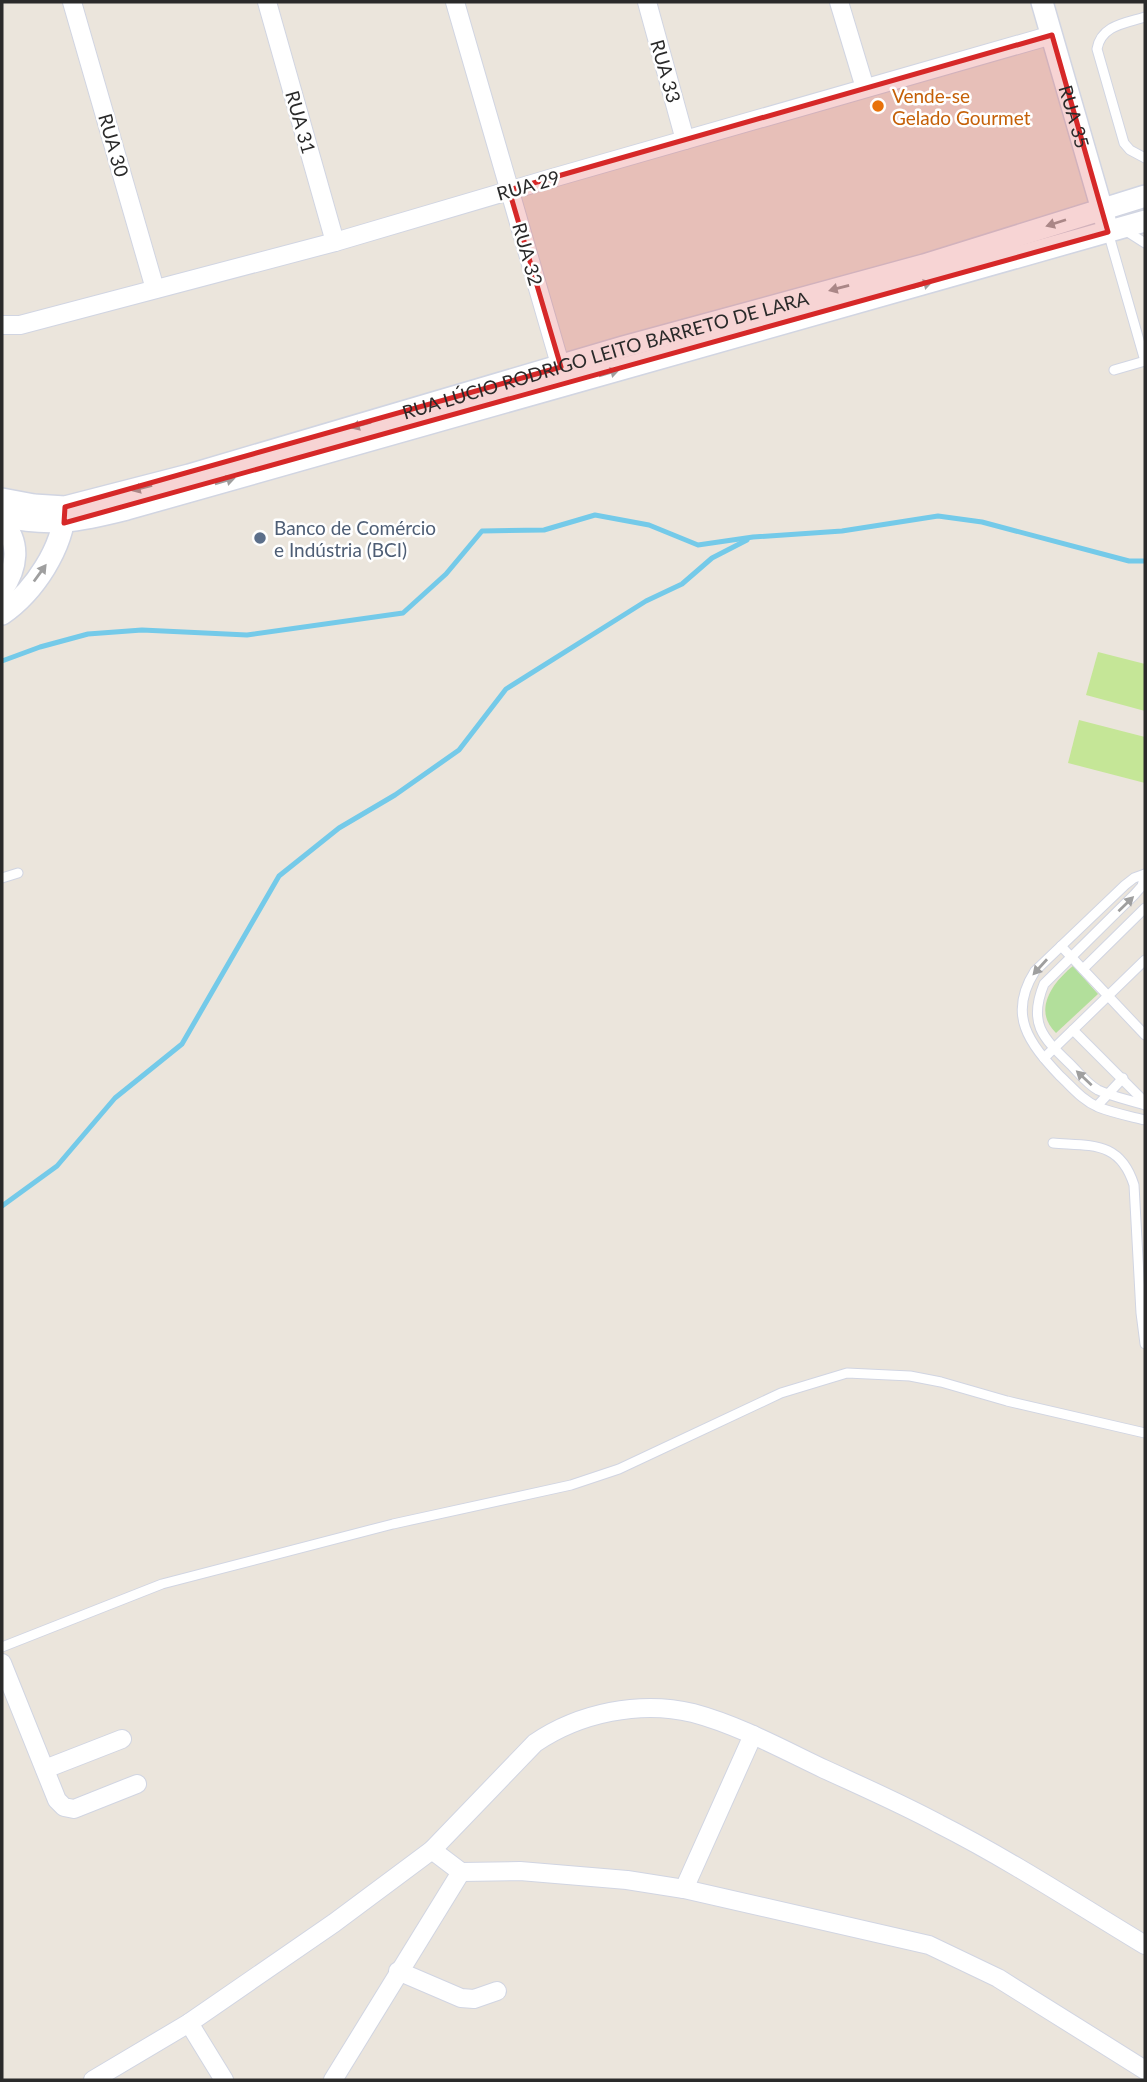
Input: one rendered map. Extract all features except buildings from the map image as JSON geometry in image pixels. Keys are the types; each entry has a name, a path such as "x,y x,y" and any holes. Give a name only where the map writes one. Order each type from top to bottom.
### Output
{"street":[{"name":"RUA 30","path":"72,2 155,289"},
{"name":"RUA 31","path":"267,2 335,242"},
{"name":"RUA 32","path":"455,2 563,376"},
{"name":"RUA 33","path":"647,2 685,140"},
{"path":"839,2 865,88"},
{"name":"RUA 35","path":"1042,2 1101,208 1115,230"},
{"name":"RUA 29","path":"2,326 20,325 335,242 1052,35"},
{"name":"RUA LÚCIO RODRIGO LEITO BARRETO DE LARA","path":"563,376 623,347 924,265 1145,196"},
{"name":"RUA LÚCIO RODRIGO LEITO BARRETO DE LARA","path":"64,515 189,475 1145,221"},
{"path":"2,499 34,505 64,515"},
{"path":"2,516 31,522 64,515"},
{"path":"2,614 26,592 52,555 64,515"},
{"path":"2,522 13,537 15,549 12,572 2,590"},
{"path":"2,1663 57,1800 64,1807 74,1809 138,1784"},
{"path":"93,2080 189,2023 334,1923 432,1850 535,1743 556,1729 581,1719 638,1710 664,1709 692,1713 753,1735 940,1824 1145,1945"},
{"path":"684,1889 753,1735"},
{"path":"45,1769 122,1739"},
{"path":"432,1850 461,1872 520,1871 627,1880 684,1889 929,1945 998,1978 1145,2070"},
{"path":"333,2080 461,1872"},
{"path":"398,1971 461,1998 474,1999 497,1991"},
{"path":"189,2023 223,2080"}],"lane":[{"path":"1145,18 1107,31 1098,41 1097,49 1124,143 1130,150 1145,158"},
{"path":"1115,230 1145,243"},
{"path":"1114,370 1145,361 1115,230"},
{"path":"2,878 18,873"},
{"path":"1145,874 1125,885 1035,971 1027,985 1022,1006 1026,1034 1044,1058 1081,1097 1097,1106 1145,1120"},
{"path":"1145,874 1142,886 1135,895 1044,984 1036,1003 1038,1023 1047,1041 1091,1085 1145,1104"},
{"path":"1083,969 1145,908"},
{"path":"1061,946 1145,1035"},
{"path":"1044,1058 1145,960"},
{"path":"1073,1030 1123,1078 1145,1104"},
{"path":"1097,1106 1123,1078"},
{"path":"1053,1143 1101,1146 1116,1154 1128,1167 1134,1185 1145,1344"},
{"path":"2,1647 162,1584 393,1524 571,1485 619,1469 781,1393 848,1373 910,1376 941,1382 1007,1401 1145,1433"}],"highlighted area":[{"path":"1052,35 1108,232 64,523 65,507 561,367 509,190"}],"green space":[{"path":"1098,652 1145,664 1145,711 1086,695"},
{"path":"1079,720 1145,737 1145,783 1068,763"},
{"path":"1073,966 1098,994 1056,1033 1046,1015 1048,997 1059,980"}],"waterway":[{"path":"2,661 88,634 142,630 247,635 403,613 446,574 482,531 544,530 595,515 649,525 698,545 753,537 842,531 938,516 982,522 1129,561 1145,561"},
{"path":"2,1206 57,1166 115,1098 182,1044 279,876 339,828 395,795 459,750 506,689 646,601 682,584 712,558 747,540"}],"place":[{"name":"Vende-se Gelado Gourmet","path":"878,106"},
{"name":"Banco de Comércio e Indústria (BCI)","path":"260,538"}]}
